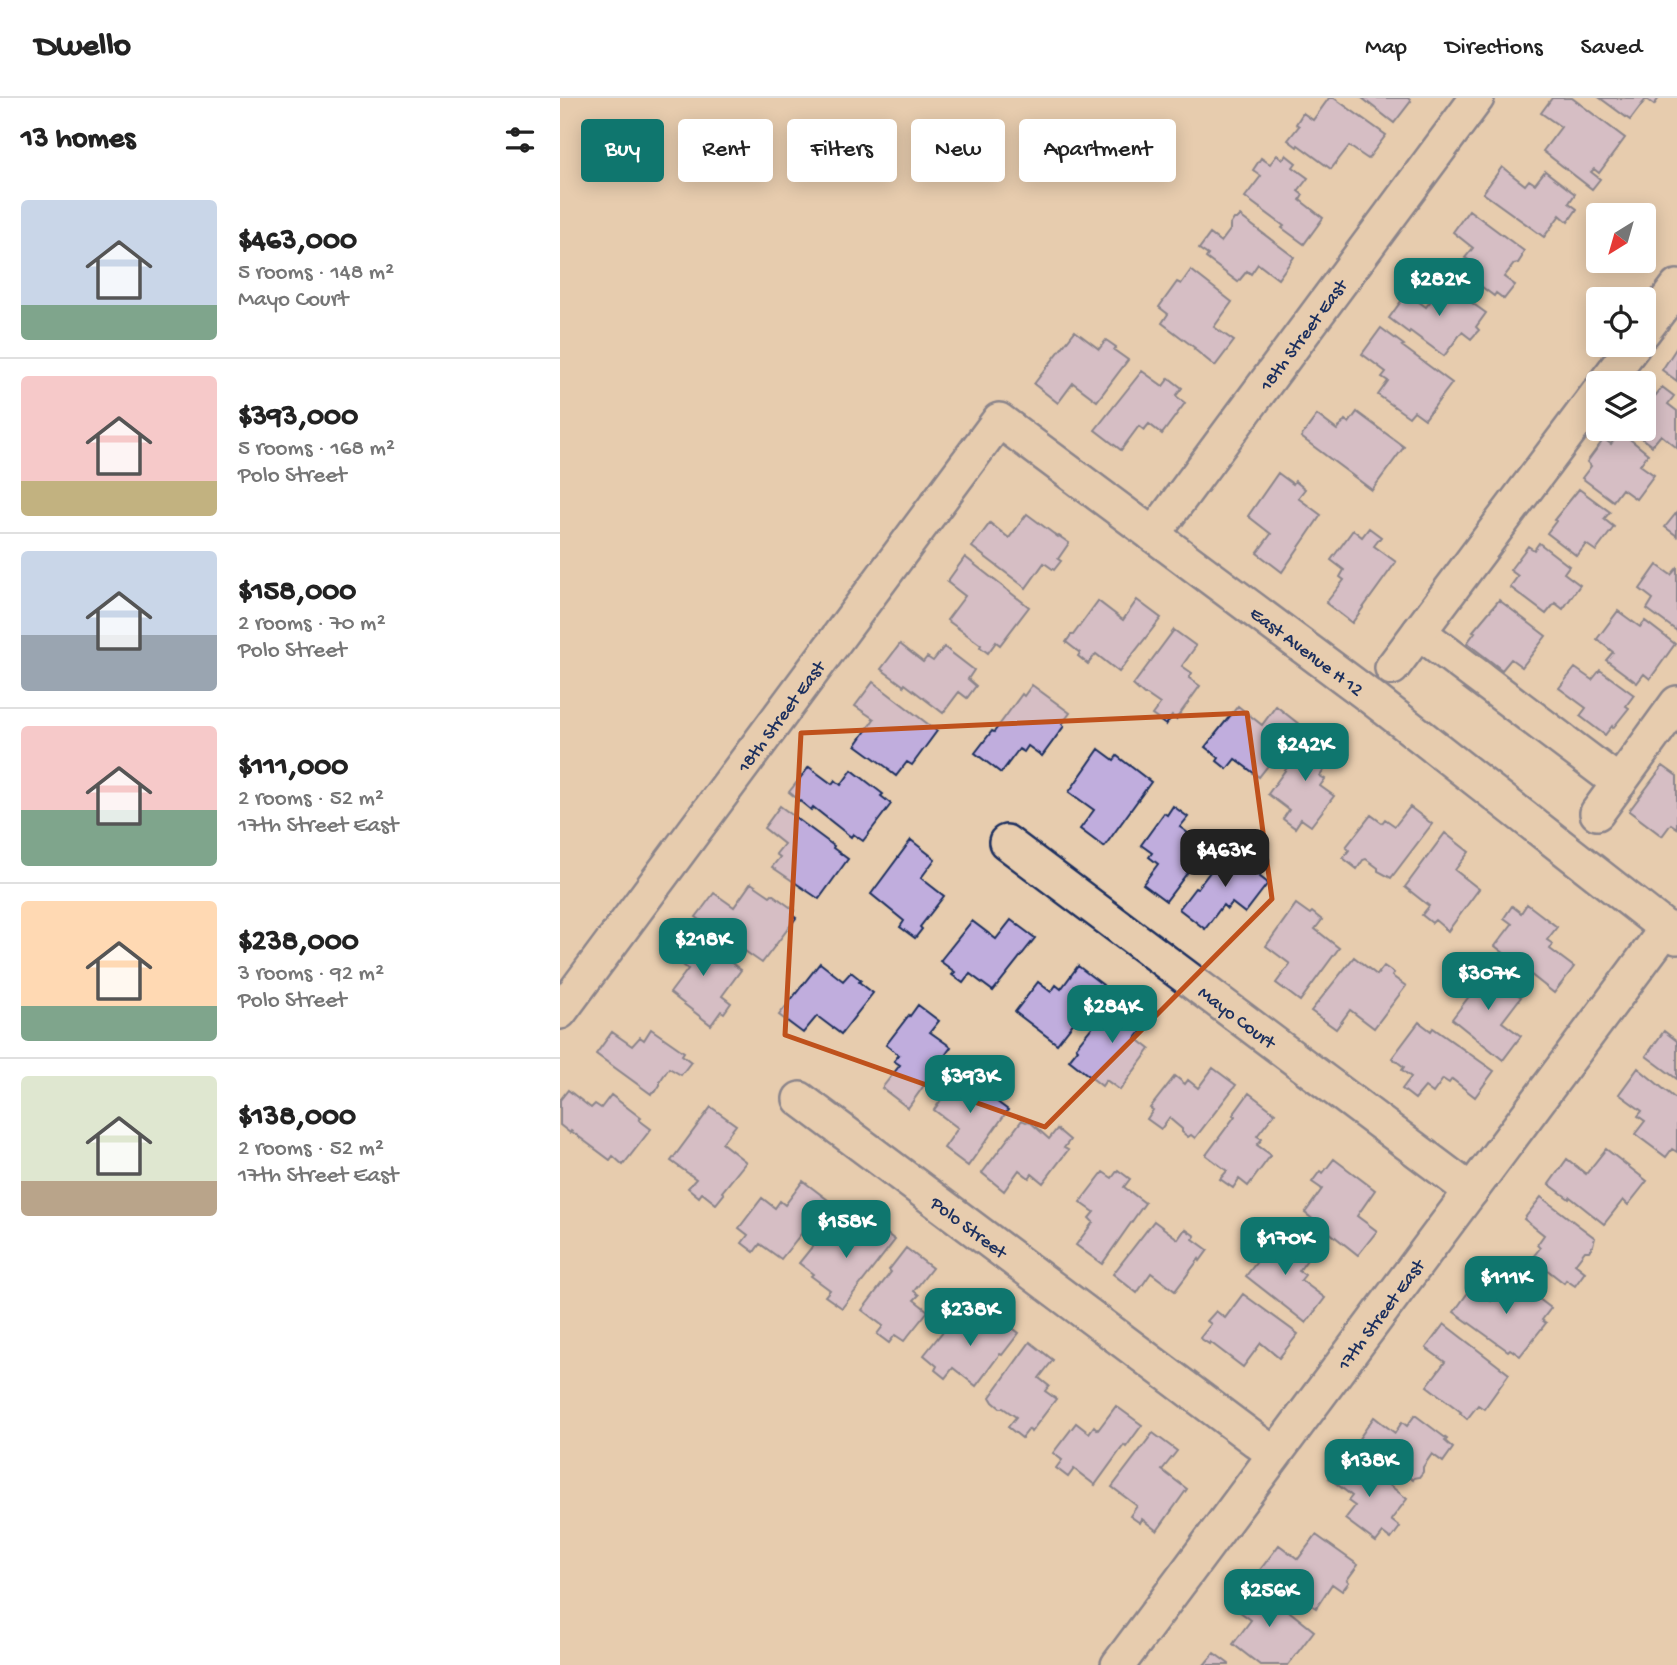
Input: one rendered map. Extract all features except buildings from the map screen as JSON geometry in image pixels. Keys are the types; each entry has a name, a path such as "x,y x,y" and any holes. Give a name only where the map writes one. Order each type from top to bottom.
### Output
{"street":[{"name":"18th Street East","path":"1153,535 1477,98"},
{"path":"1656,315 1677,287"},
{"path":"1614,371 1625,357"},
{"path":"1392,668 1586,409"},
{"name":"18th Street East","path":"560,1012 999,420"},
{"name":"East Avenue H 12","path":"999,420 1372,698 1672,933"},
{"path":"1419,632 1619,783"},
{"path":"1597,813 1677,703"},
{"name":"Mayo Court","path":"1006,842 1471,1191"},
{"name":"17th Street East","path":"1118,1665 1471,1191 1672,933"},
{"name":"Polo Street","path":"800,1100 1274,1454"}],"highlighted area":[{"path":"1247,713 1272,899 1045,1127 785,1035 801,733"}]}
